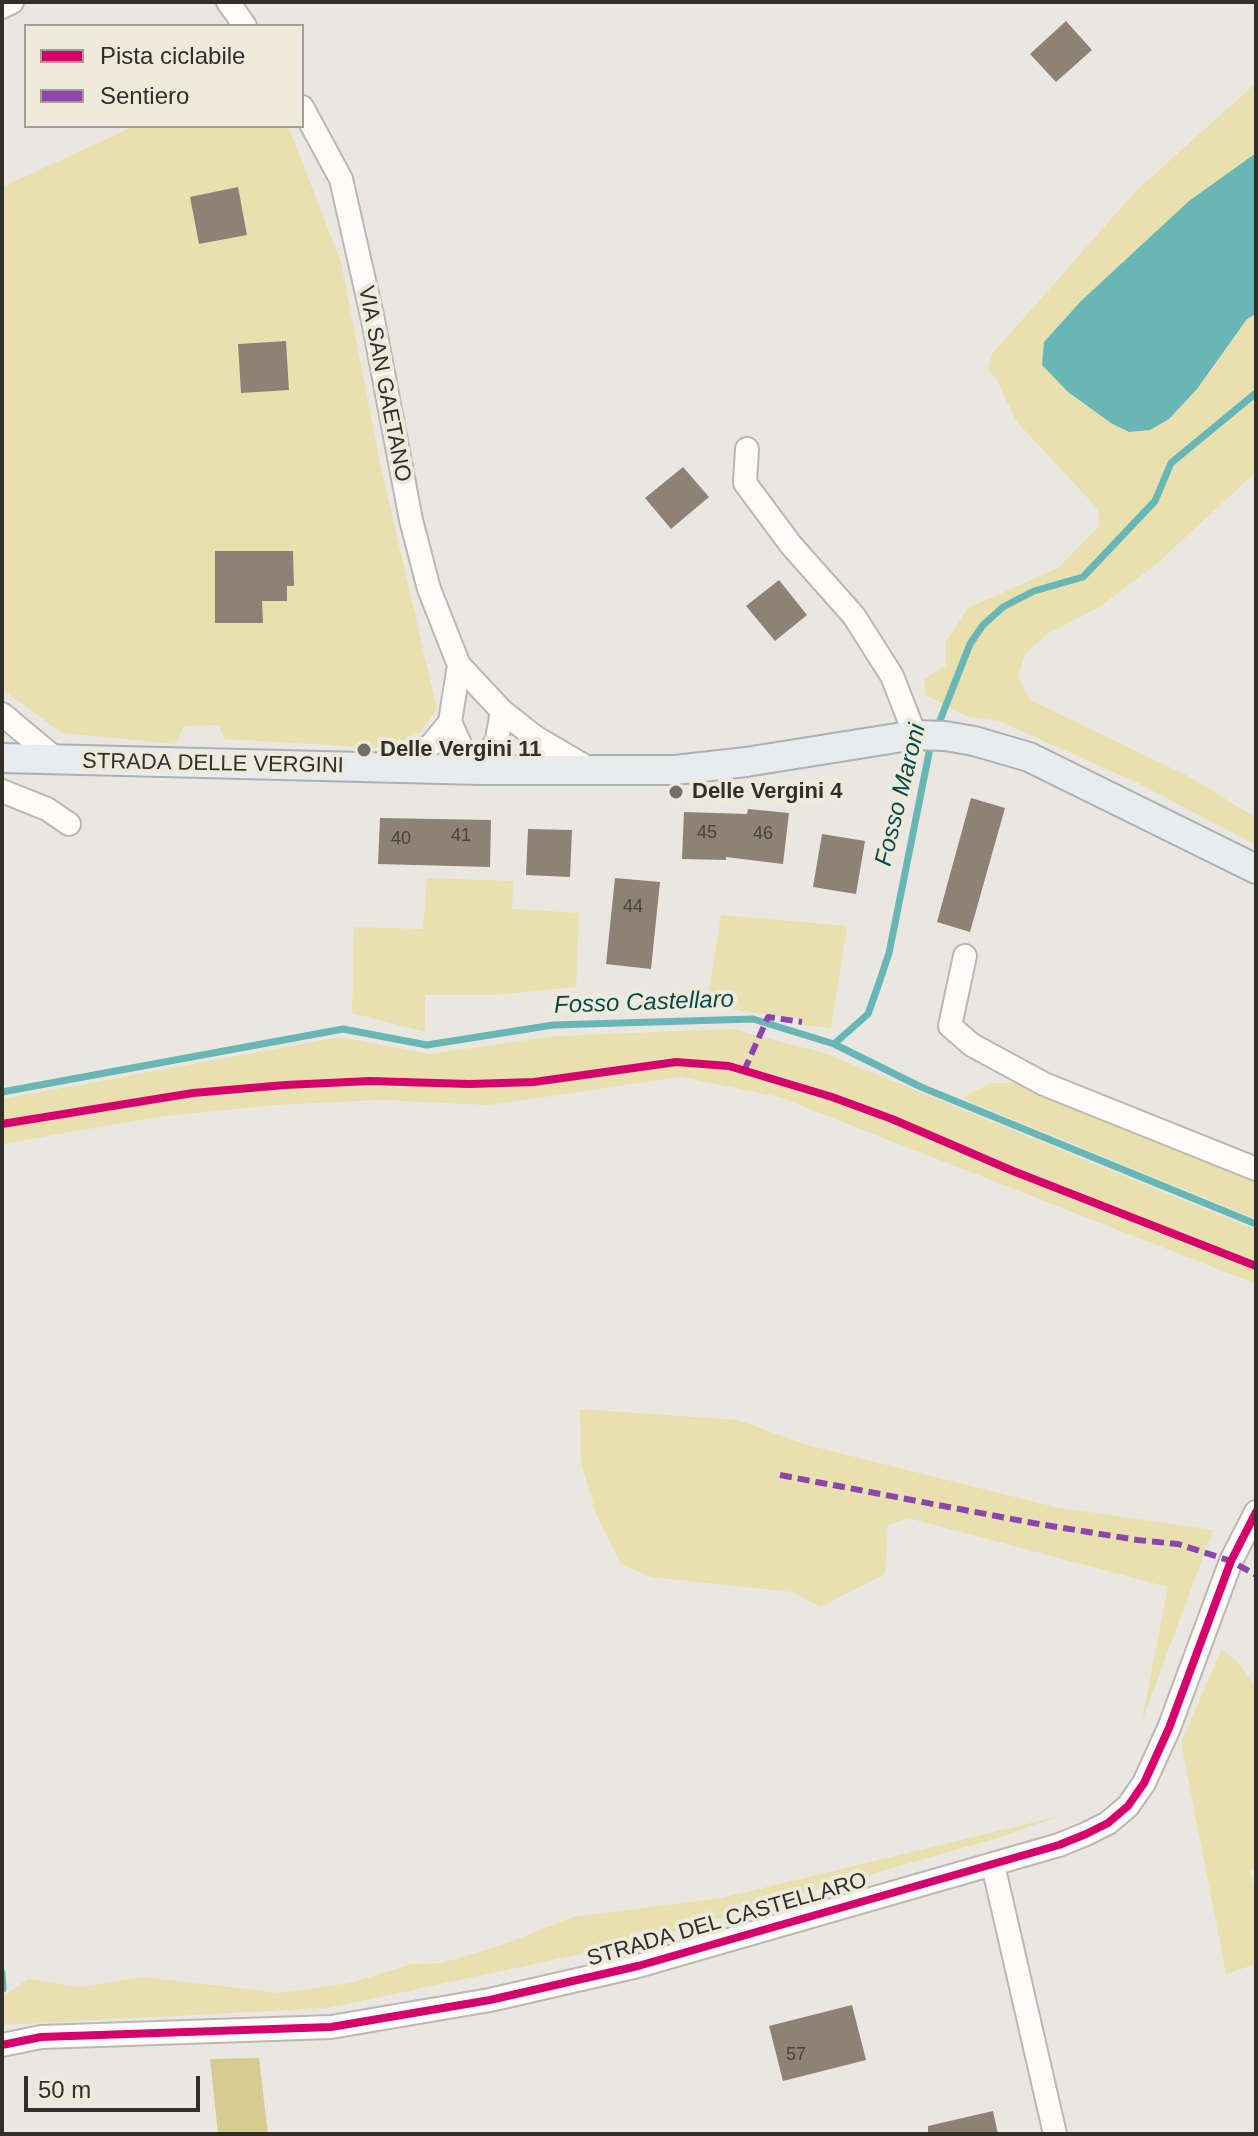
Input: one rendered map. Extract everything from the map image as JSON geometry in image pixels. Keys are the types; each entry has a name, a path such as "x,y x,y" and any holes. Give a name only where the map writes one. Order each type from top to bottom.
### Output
{"main road":[{"name":"STRADA DELLE VERGINI","path":"2,758 481,770 675,770 915,735 974,741 1029,757 1256,869"}],"street":[{"path":"2,7 12,2"},
{"path":"228,2 244,24"},
{"name":"VIA SAN GAETANO","path":"304,111 341,179 373,320 411,520 429,589 459,665 502,711 535,737 594,772"},
{"path":"747,449 745,483 791,545 854,616 892,676 915,735"},
{"path":"402,768 433,743 450,722 459,665"},
{"path":"450,722 461,746 481,770 497,739 502,711"},
{"path":"2,714 57,760"},
{"path":"2,791 47,809 69,824"},
{"path":"965,956 950,1026 972,1045 1044,1084 1256,1169"},
{"name":"STRADA DEL CASTELLARO","path":"2,2045 41,2037 331,2027 490,2000 638,1966 1059,1845 1108,1823 1128,1806 1144,1783 1169,1728 1231,1561 1256,1512"},
{"path":"993,1865 1055,2134"}],"shaded area":[{"path":"1256,83 1256,153 1068,392 1129,432 1196,389 1247,319 1256,314 1256,472 1154,566 1098,608 1047,634 1025,654 1018,677 1030,700 1190,777 1256,818 1256,845 1138,783 999,721 966,716 926,695 924,679 946,665 946,642 968,608 1058,568 1100,525 1098,509 1016,421 996,378 988,370 992,354 1136,191"},
{"path":"131,128 289,128 341,262 380,463 437,709 421,731 403,742 380,748 224,739 219,725 184,726 176,744 62,733 2,689 2,187","holes":["237,188 247,235 199,244 190,197","286,341 289,389 241,392 238,344","293,551 294,586 287,586 287,601 262,601 262,622 215,623 215,552"]},
{"path":"427,878 513,881 512,909 579,913 576,987 494,995 425,995 425,1032 352,1013 354,927 423,929"},
{"path":"721,915 847,926 831,1028 801,1025 802,1019 707,1006"},
{"path":"733,1029 827,1054 1256,1230 1256,1284 779,1097 680,1077 489,1105 382,1100 275,1105 157,1117 2,1144 2,1099 340,1037 429,1054 555,1036"},
{"path":"991,1083 1023,1083 1256,1176 1256,1219 961,1098"},
{"path":"580,1409 738,1420 807,1445 1055,1507 1213,1530 1141,1724 1168,1587 908,1518 888,1525 885,1574 821,1607 792,1592 651,1577 621,1564 597,1516 581,1463"},
{"path":"1222,1649 1238,1662 1254,1684 1256,1695 1256,1868 1249,1870 1256,1893 1256,1964 1226,1974 1181,1742"},
{"path":"1060,1816 1000,1837 637,1942 328,2008 2,2025 2,1997 28,1979 79,1987 145,1977 279,1993 350,1983 412,1964 442,1963 499,1946 573,1917 722,1898"},
{"path":"259,2058 268,2134 218,2134 210,2059"}],"water":[{"path":"1256,153 1256,314 1247,319 1197,389 1169,419 1150,430 1129,432 1068,392 1042,365 1044,342 1081,301 1189,201"}],"building":[{"path":"1066,21 1092,50 1056,82 1030,54"},
{"path":"238,187 247,235 199,244 190,197"},
{"path":"286,341 289,390 241,393 238,344"},
{"path":"683,467 709,497 671,529 645,498"},
{"path":"215,551 293,551 294,586 287,586 287,601 262,601 263,623 215,623"},
{"path":"779,580 807,615 775,641 746,606"},
{"path":"971,798 1005,808 970,932 937,922"},
{"path":"748,809 789,813 783,864 726,857 726,860 682,859 684,812 747,814"},
{"path":"380,818 491,820 490,867 378,864"},
{"path":"528,829 572,830 570,877 526,875"},
{"path":"822,834 865,841 856,894 813,887"},
{"path":"615,878 660,882 651,969 606,964"},
{"path":"852,2005 866,2060 783,2081 769,2026"},
{"path":"993,2111 998,2134 928,2134 928,2126"}],"waterway":[{"name":"Fosso Maroni","path":"937,728 970,644 983,625 1003,607 1034,591 1083,577 1155,501 1171,463 1256,393"},
{"name":"Fosso Maroni","path":"834,1044 868,1014 889,953 931,743"},
{"name":"Fosso Castellaro","path":"2,1092 343,1029 427,1045 553,1025 753,1019 834,1044 921,1087 1256,1224"},
{"path":"2,1973 3,1989"}],"marked path":[{"path":"744,1071 768,1017 802,1022"},
{"path":"780,1475 1033,1523 1178,1544 1231,1561 1256,1575"}],"cycle path":[{"path":"2,1124 193,1093 285,1085 370,1081 534,1082 676,1062 729,1066 892,1119 1013,1171 1256,1266"},
{"path":"2,2045 41,2037 331,2027 490,2000 638,1966 1059,1845 1086,1834 1108,1823 1128,1806 1144,1783 1169,1728 1231,1561 1256,1512"}],"place":[{"name":"Delle Vergini 11","path":"364,750"},
{"name":"Delle Vergini 4","path":"676,792"}]}
